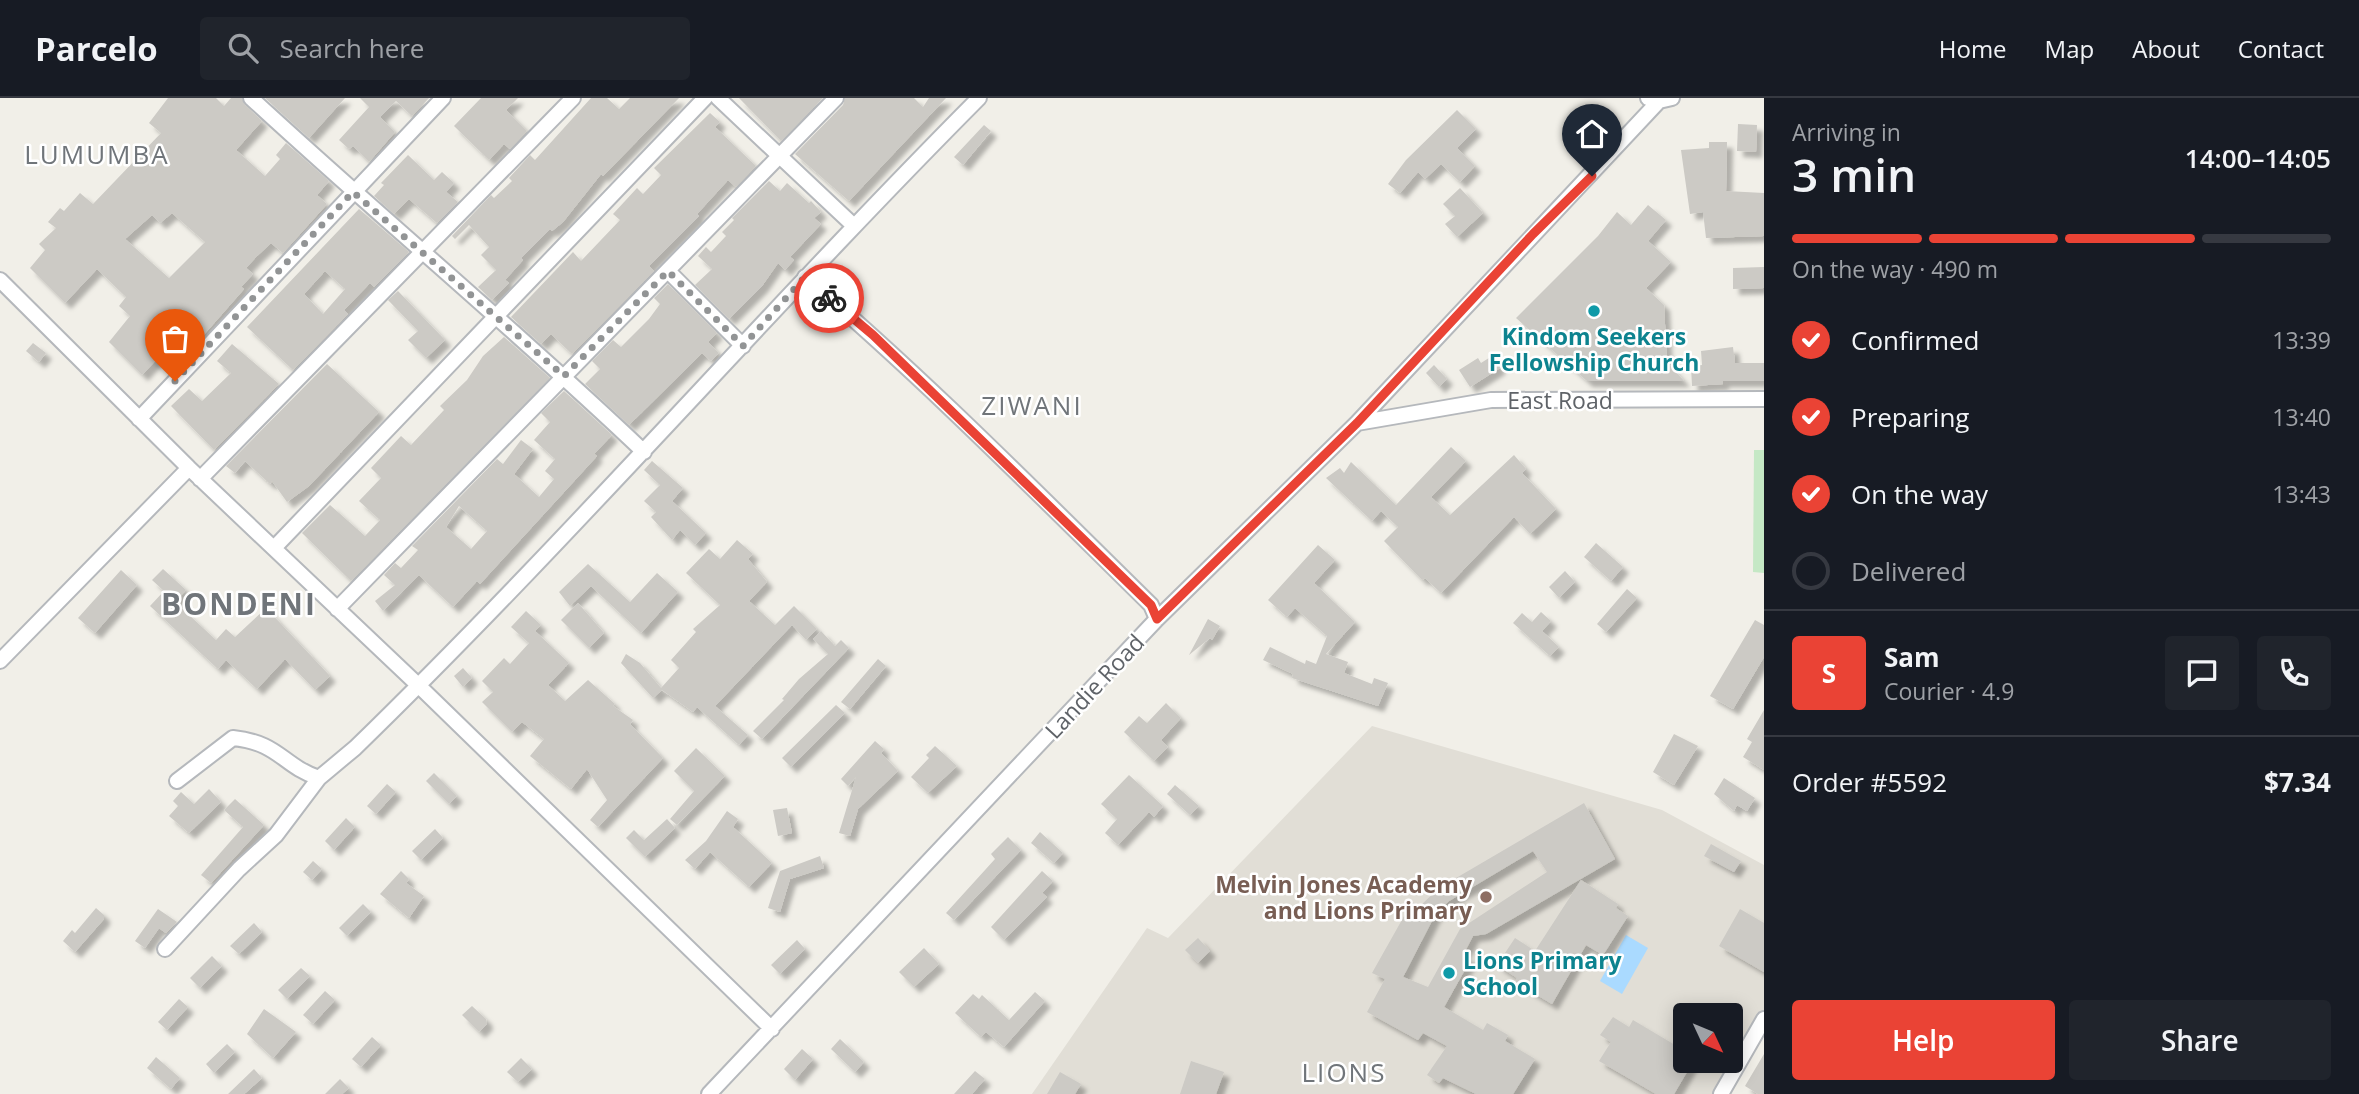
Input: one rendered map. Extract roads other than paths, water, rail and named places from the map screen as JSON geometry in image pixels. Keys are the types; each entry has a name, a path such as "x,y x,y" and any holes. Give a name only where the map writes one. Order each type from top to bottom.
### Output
{"street":[{"path":"251,98 353,192 564,376 643,452"},
{"path":"139,419 443,98"},
{"path":"200,479 573,98"},
{"path":"274,548 705,98"},
{"path":"718,98 853,225"},
{"path":"337,609 836,98"},
{"path":"165,949 239,869 276,835 318,778 355,748 418,685 643,452 853,225 979,98"},
{"name":"Landie Road","path":"709,1094 1157,619 1357,423 1660,99"},
{"path":"668,271 743,346"},
{"path":"805,277 873,335 1054,510 1151,605 1157,619"},
{"path":"0,280 200,479 418,685 772,1029"},
{"name":"East Road","path":"1357,423 1491,400 1764,399"},
{"path":"0,661 189,468"},
{"path":"177,781 233,738 258,741 303,772 318,778"},
{"path":"1721,1094 1764,1019"}],"water":[{"path":"1626,935 1648,948 1622,994 1600,981"}],"place":[{"name":"Kindom Seekers Fellowship Church","path":"1594,311"},
{"name":"Melvin Jones Academy and Lions Primary","path":"1486,897"},
{"name":"Lions Primary School","path":"1449,973"}],"district":[{"name":"LUMUMBA","path":"97,154"},
{"name":"ZIWANI","path":"1032,405"},
{"name":"BONDENI","path":"239,603"},
{"name":"LIONS","path":"1344,1072"}]}
